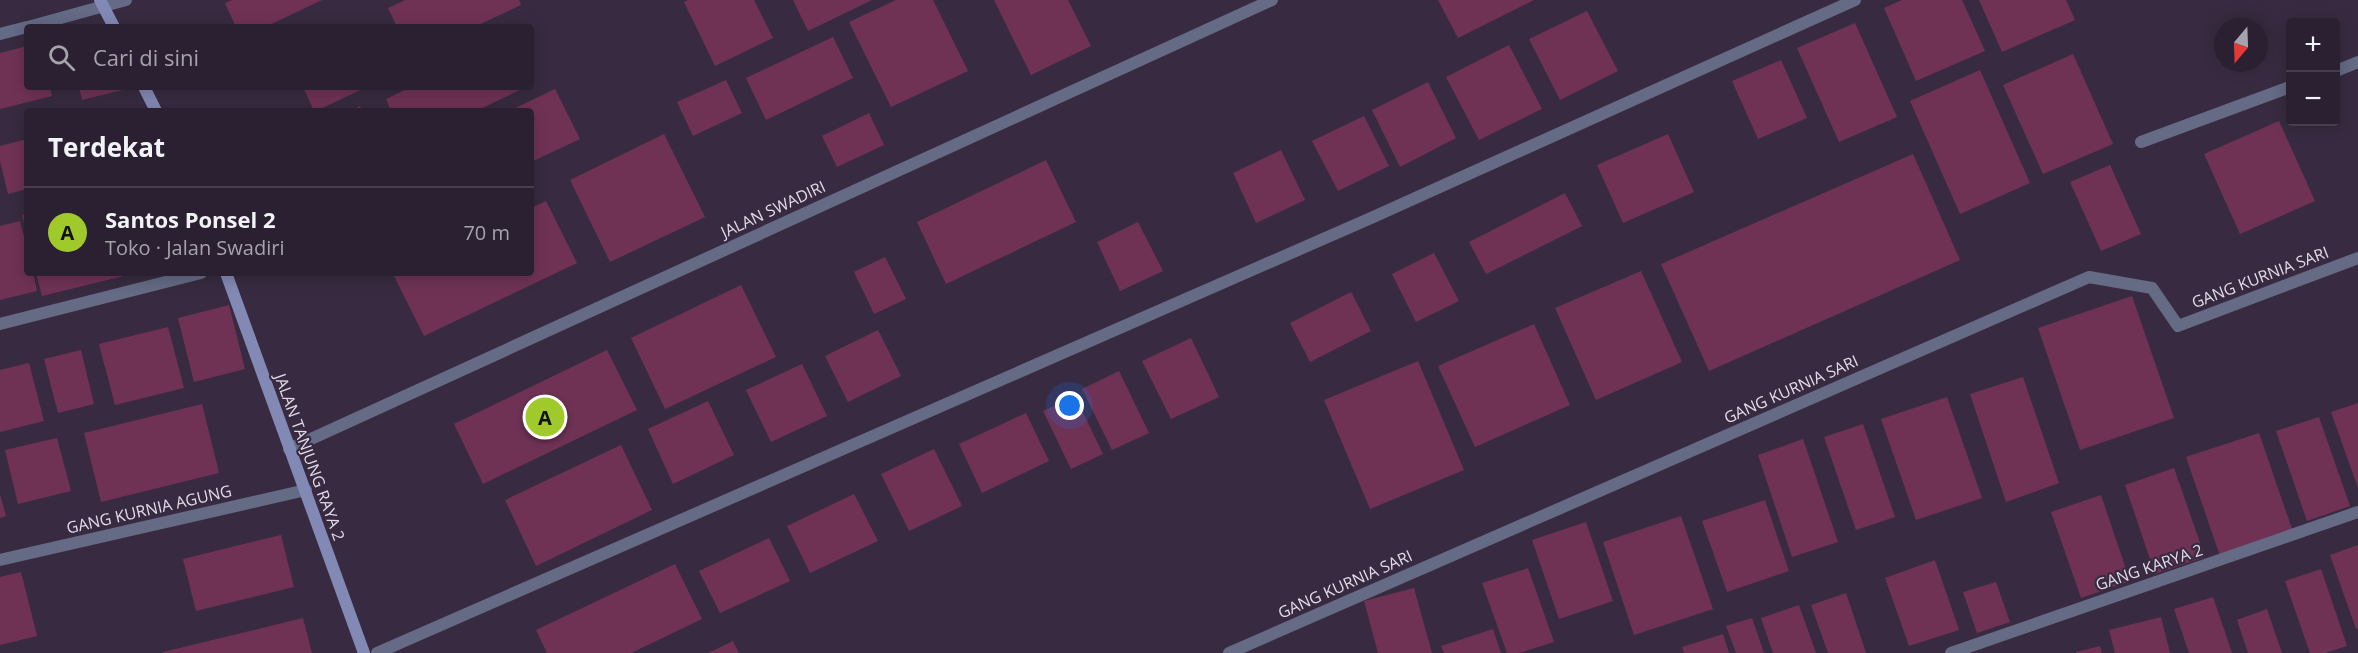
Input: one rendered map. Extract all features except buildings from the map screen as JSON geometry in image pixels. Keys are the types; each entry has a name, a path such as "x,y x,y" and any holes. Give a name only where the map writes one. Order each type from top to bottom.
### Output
{"street":[{"path":"37,24 102,4 126,0"},
{"name":"JALAN SWADIRI","path":"289,448 1272,0"},
{"path":"377,653 1371,218 1855,0"},
{"path":"102,4 112,24"},
{"path":"0,34 24,28"},
{"path":"2340,69 2358,62"},
{"path":"2141,142 2286,88"},
{"path":"146,90 154,108"},
{"name":"GANG KURNIA SARI","path":"1229,653 2089,277 2152,288 2178,326 2358,258"},
{"path":"0,324 189,276"},
{"name":"JALAN TANJUNG RAYA 2","path":"227,276 364,653"},
{"name":"GANG KURNIA AGUNG","path":"0,560 306,490"},
{"name":"GANG KARYA 2","path":"1951,653 2358,512"}],"place":[{"name":"Santos Ponsel 2","path":"545,417"}]}
